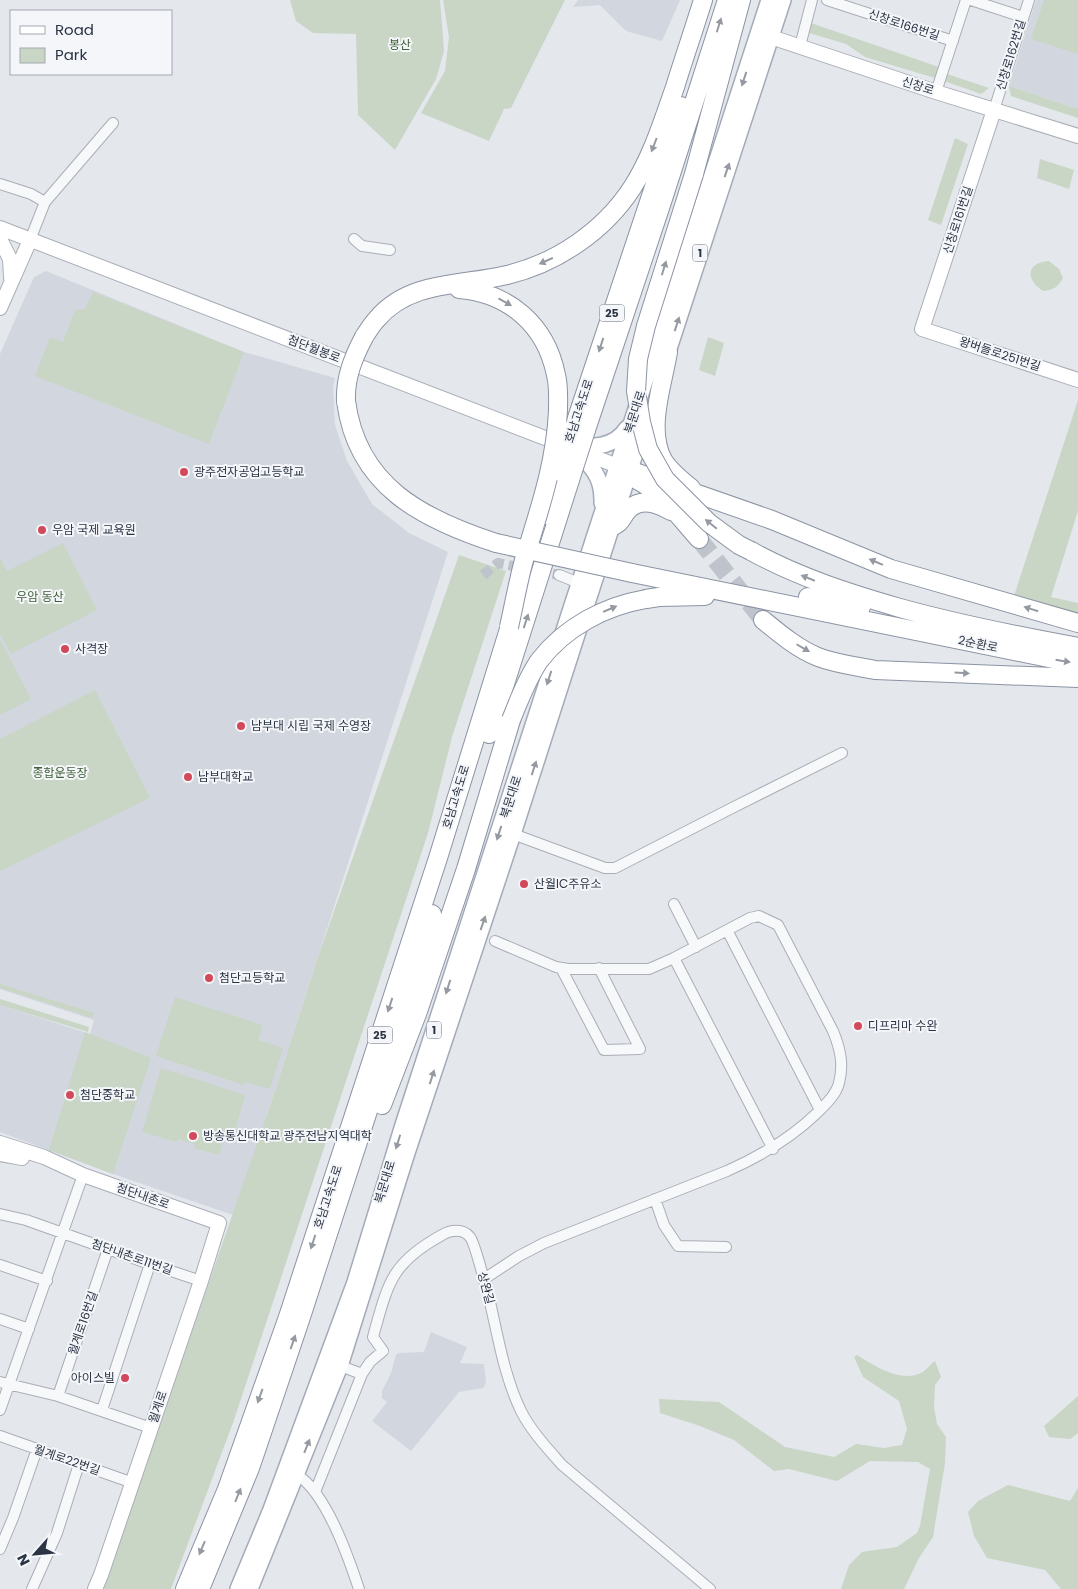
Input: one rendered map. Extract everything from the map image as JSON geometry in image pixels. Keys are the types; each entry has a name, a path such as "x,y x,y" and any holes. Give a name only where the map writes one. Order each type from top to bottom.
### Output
{"highway":[{"path":"703,0 668,108 651,152 632,188 614,211 572,248 530,268 500,276 437,286 419,291 404,297 378,318 368,339 358,373 356,394 363,432 374,455 400,484 437,509 467,522 510,536 633,569 878,623"},
{"name":"호남고속도로","path":"200,1589 250,1468 413,977 580,428 714,0"},
{"name":"호남고속도로","path":"580,428 680,150 727,0"},
{"path":"741,0 694,174 646,326 638,359 636,391 648,449 665,479 709,523 739,545 787,569 838,589 938,618"},
{"path":"368,339 406,306 420,298 444,290 458,289 474,290 491,295 507,303 522,314 545,341 557,376 557,432 550,472 524,563 509,628"},
{"path":"668,352 656,420 658,449 664,461 681,480 691,488 711,498"},
{"path":"623,468 772,520 890,569 1078,623"},
{"path":"623,468 634,479 649,486 671,507 699,540"},
{"name":"호남고속도로","path":"184,1589 227,1490 288,1317 438,858 509,628 565,477"},
{"path":"605,523 620,524 628,510 636,503 659,505 676,513"},
{"path":"633,569 917,618 938,618"},
{"path":"300,1320 327,1264 357,1173 417,1014 466,869 511,720 528,680 540,661 568,632 584,621 613,607 646,599 703,596 878,623"},
{"name":"2순환로","path":"938,618 1078,647"},
{"path":"763,620 791,641 818,657 868,669 1078,678"},
{"name":"2순환로","path":"878,623 1078,664"}],"main road":[{"name":"북문대로","path":"250,1589 296,1474 406,1156 513,834 605,523 623,468 668,352 722,184 766,35 769,0"},
{"name":"북문대로","path":"623,468 634,413 766,35 784,0"},
{"path":"562,444 582,446 609,444 624,432 634,413"},
{"path":"562,444 586,462 597,475 602,489 605,523"},
{"name":"북문대로","path":"238,1589 333,1363 355,1282 403,1124 580,583 605,523"}],"street":[{"path":"800,46 812,0"},
{"name":"신창로166번길","path":"826,0 953,41"},
{"name":"신창로166번길","path":"936,92 966,0"},
{"path":"971,0 1023,17"},
{"name":"신창로162번길","path":"994,110 1029,0"},
{"name":"신창로","path":"766,35 936,92 1078,136"},
{"name":"신창로161번길","path":"922,330 994,110"},
{"path":"0,308 45,202 113,123"},
{"path":"0,184 31,194 45,202"},
{"name":"첨단월봉로","path":"0,228 623,468"},
{"path":"0,239 10,259 11,282"},
{"path":"354,239 362,246 390,250"},
{"name":"왕버들로251번길","path":"922,330 1078,380"},
{"path":"559,575 580,583"},
{"name":"북문대로","path":"513,834 605,868 616,868 842,753"},
{"path":"674,904 696,947"},
{"path":"484,1279 518,1256 544,1243 756,1159 793,1135 820,1110 832,1096 838,1085 841,1071 839,1046 828,1022 778,925 771,920 759,916 750,918 696,947 649,969 561,968 495,941"},
{"path":"727,930 820,1110"},
{"path":"674,958 773,1149"},
{"path":"561,968 604,1050 640,1049 599,968"},
{"path":"0,1143 44,1158 67,1169"},
{"path":"0,1154 67,1169"},
{"name":"첨단내촌로","path":"67,1169 218,1224"},
{"path":"0,1410 5,1383 29,1329 84,1175"},
{"path":"655,1199 664,1225 678,1246 726,1247"},
{"name":"첨단내촌로11번길","path":"0,1214 64,1232 150,1264 201,1280"},
{"name":"월계로","path":"95,1589 133,1483 218,1224"},
{"name":"상완길","path":"315,1492 362,1374 370,1362 383,1351 373,1337 382,1303 396,1271 405,1260 428,1243 446,1233 464,1232 470,1237 473,1244 484,1279 511,1386 522,1414 562,1466 710,1589"},
{"name":"월계로16번길","path":"58,1396 108,1249"},
{"path":"102,1410 150,1264"},
{"path":"0,1265 47,1281"},
{"path":"0,1319 29,1329"},
{"path":"333,1363 362,1374"},
{"path":"5,1383 58,1396 151,1428"},
{"name":"월계로22번길","path":"0,1436 133,1483"},
{"path":"0,1549 37,1449"},
{"path":"32,1589 57,1533 79,1464"},
{"path":"296,1474 304,1479 326,1509 352,1568 359,1589"}],"shaded area":[{"path":"578,0 680,0 662,41 626,31 600,5 573,7"},
{"path":"1036,0 1078,0 1078,109 1009,86"},
{"path":"46,271 244,352 335,378 333,387 335,425 347,461 372,504 409,533 448,552 273,1097 233,1215 113,1174 0,1132 0,1005 90,1034 94,1020 0,989 0,354 34,277"},
{"path":"431,1332 467,1347 460,1363 484,1364 486,1383 483,1388 459,1392 411,1451 372,1421 387,1402 382,1398 382,1391 391,1373 396,1355 399,1353 424,1352"}],"green space":[{"name":"봉산","path":"290,0 440,0 444,51 436,79 395,150 358,115 356,34 313,33 296,21"},
{"path":"443,0 565,0 511,108 504,109 489,141 421,113 445,71 449,37"},
{"path":"1044,0 1078,0 1078,54 1031,39"},
{"path":"808,22 939,67 935,78 865,57 846,44 809,33 807,28"},
{"path":"947,74 989,88 981,94 944,81"},
{"path":"1009,86 1078,109 1078,118 1011,96"},
{"path":"955,138 968,144 941,225 928,220"},
{"path":"1040,159 1074,170 1069,189 1037,178"},
{"path":"1049,261 1059,269 1063,278 1055,287 1043,291 1033,282 1031,277 1032,268 1041,262"},
{"path":"93,292 244,352 209,444 35,376 50,337 63,342 75,310 85,309"},
{"path":"708,337 724,343 715,376 699,370"},
{"path":"1078,400 1078,511 1051,597 1078,603 1078,617 1013,599"},
{"name":"우암 동산","path":"63,543 97,610 11,654 0,634 0,558 7,571"},
{"path":"459,555 506,571 452,737 428,833 234,1420 171,1589 103,1589 273,1097 319,954"},
{"path":"0,641 31,699 0,715"},
{"name":"종합운동장","path":"95,690 150,798 0,871 0,739"},
{"path":"0,984 94,1013 93,1018 0,988"},
{"path":"175,997 263,1025 258,1040 283,1048 270,1089 245,1082 244,1085 156,1056"},
{"path":"0,999 89,1027 88,1032 0,1005"},
{"path":"85,1032 151,1058 113,1174 49,1150"},
{"path":"161,1068 245,1095 235,1131 227,1129 219,1155 194,1148 195,1144 178,1139 177,1142 142,1132"},
{"path":"857,1355 889,1372 907,1376 923,1372 935,1361 941,1377 935,1385 934,1407 937,1424 946,1437 945,1463 933,1537 919,1558 904,1589 841,1589 849,1565 862,1552 897,1547 917,1533 920,1526 930,1469 918,1462 870,1461 837,1481 789,1469 774,1471 734,1440 660,1413 659,1399 719,1402 785,1447 834,1457 856,1444 884,1448 902,1445 907,1429 899,1401 863,1377 854,1357"},
{"path":"1078,1396 1078,1433 1070,1439 1049,1437 1044,1426"},
{"path":"1008,1485 1070,1501 1078,1488 1078,1589 1061,1589 1045,1570 987,1558 974,1536 968,1512 978,1501"}],"tunnel":[{"path":"699,539 763,620"},
{"path":"483,575 498,563 559,575"}],"place":[{"name":"광주전자공업고등학교","path":"184,472"},
{"name":"우암 국제 교육원","path":"42,530"},
{"name":"사격장","path":"65,649"},
{"name":"남부대 시립 국제 수영장","path":"241,726"},
{"name":"남부대학교","path":"188,777"},
{"name":"산월IC주유소","path":"524,884"},
{"name":"첨단고등학교","path":"209,978"},
{"name":"디프리마 수완","path":"858,1026"},
{"name":"첨단중학교","path":"70,1095"},
{"name":"방송통신대학교 광주전남지역대학","path":"193,1136"},
{"name":"아이스빌","path":"125,1378"}]}
